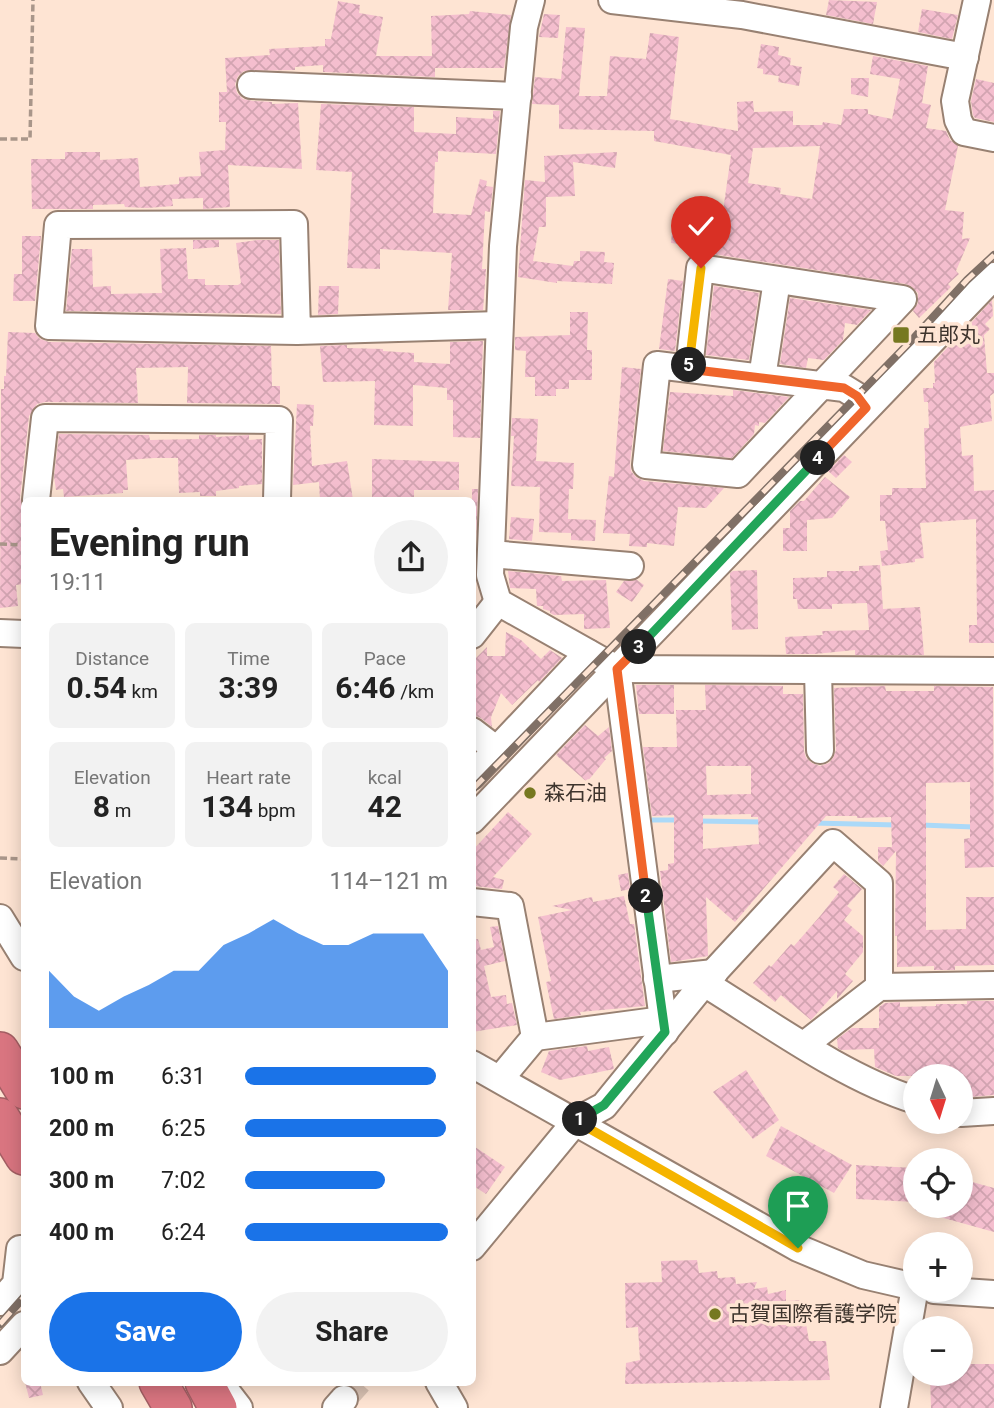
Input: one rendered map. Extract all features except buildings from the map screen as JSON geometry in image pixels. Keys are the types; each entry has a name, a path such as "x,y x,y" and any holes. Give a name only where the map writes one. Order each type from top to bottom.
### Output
{"highway":[{"path":"0,1051 21,1085"},
{"path":"0,1117 21,1151"},
{"path":"160,1386 173,1408"},
{"path":"206,1386 218,1408"}],"street":[{"path":"531,0 524,27 503,246 484,568 498,602 617,669 994,671"},
{"path":"612,0 748,8 965,57"},
{"path":"977,0 955,102 958,120 964,132 994,138"},
{"path":"251,85 518,96"},
{"path":"296,331 294,224 58,225 49,326 296,331 499,325"},
{"path":"688,369 701,268 903,299 822,385 738,474 646,465 657,365 688,369 762,377 822,385 844,388 857,396 866,408"},
{"path":"476,816 994,276"},
{"path":"762,377 778,280"},
{"path":"36,497 45,418 279,420 277,497"},
{"path":"484,568 629,566"},
{"path":"476,630 498,602"},
{"path":"0,633 21,634"},
{"path":"476,772 588,653"},
{"path":"617,669 664,1026"},
{"path":"818,671 820,750"},
{"path":"476,734 497,750"},
{"path":"476,1242 576,1121 604,1105 664,1026 833,843 879,883 879,987"},
{"path":"476,902 510,906 536,1037"},
{"path":"0,918 21,952"},
{"path":"657,979 709,978 804,1045 884,1090 903,1096"},
{"path":"804,1045 879,987 994,985"},
{"path":"500,1079 536,1037 664,1026"},
{"path":"476,1066 798,1248 863,1275 903,1284"},
{"path":"973,1112 994,1111"},
{"path":"0,1302 16,1284 15,1247"},
{"path":"973,1293 994,1294"},
{"path":"894,1408 912,1302"},
{"path":"0,1351 21,1328"},
{"path":"95,1386 109,1408"},
{"path":"222,1386 239,1408"},
{"path":"441,1386 454,1408"}],"path":[{"path":"0,139 30,139 33,0"},
{"path":"0,544 21,545"},
{"path":"0,858 21,859"}],"waterway":[{"path":"652,820 680,820"},
{"path":"697,821 764,822"},
{"path":"813,823 897,825"},
{"path":"921,825 974,827"}],"tunnel":[{"path":"344,1399 355,1386"}],"railway":[{"path":"476,786 994,255"},
{"path":"0,1324 21,1300"}],"place":[{"name":"五郎丸","path":"901,335"},
{"name":"森石油","path":"530,793"},
{"name":"古賀国際看護学院","path":"715,1314"}],"route":[{"path":"701,268 688,369 844,388 857,396 866,408 617,669 665,1032 604,1105 576,1121 798,1248"}]}
